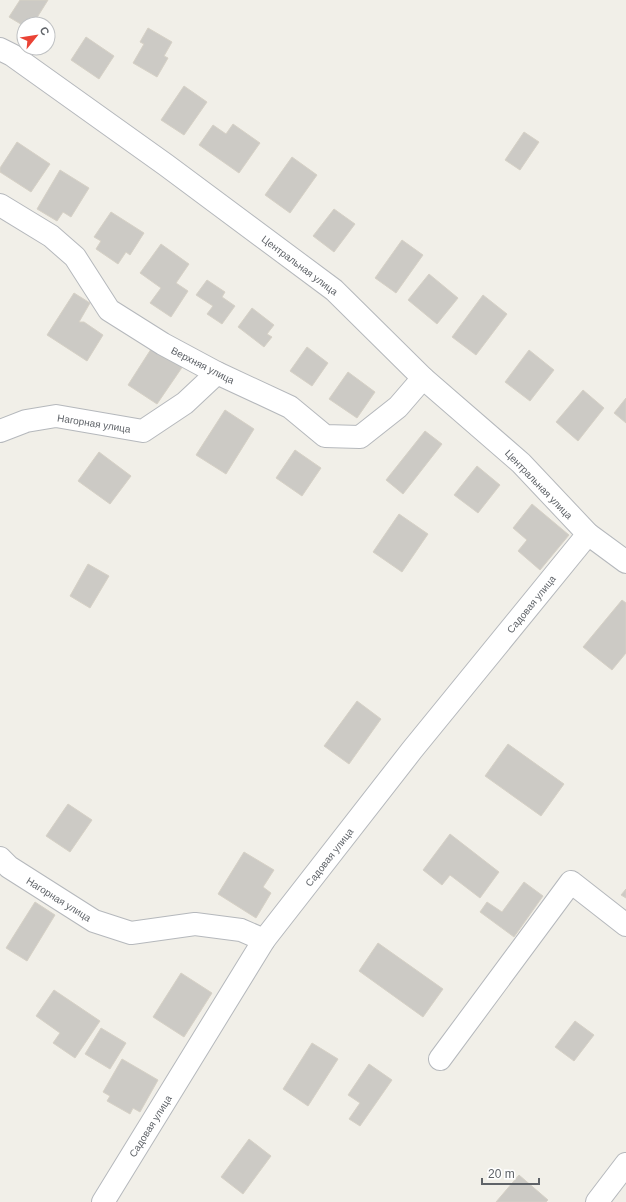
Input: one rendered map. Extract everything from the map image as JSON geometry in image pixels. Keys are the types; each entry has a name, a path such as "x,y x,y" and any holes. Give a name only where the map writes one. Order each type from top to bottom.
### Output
{"street":[{"name":"Центральная улица","path":"0,49 12,55 166,165 334,290 423,378 521,463 588,534 626,562"},
{"name":"Верхняя улица","path":"0,205 51,236 76,257 108,310 163,344 217,373 290,407 325,436 360,437 398,407 423,378"},
{"name":"Нагорная улица","path":"0,431 26,421 56,416 143,431 185,403 217,373"},
{"name":"Садовая улица","path":"103,1202 264,940 412,750 588,534"},
{"name":"Нагорная улица","path":"0,858 9,867 94,921 131,933 195,924 241,930 264,940"},
{"path":"440,1059 571,882 626,925"},
{"path":"597,1202 626,1164"}],"building":[{"path":"20,0 48,0 38,16 16,16 16,21 9,17"},
{"path":"148,28 172,42 164,56 168,58 157,77 133,63 144,44 140,42"},
{"path":"86,37 114,56 99,79 71,60"},
{"path":"184,86 207,102 184,135 161,120"},
{"path":"233,124 260,143 239,173 199,145 213,125 226,134"},
{"path":"524,132 539,142 520,170 505,160"},
{"path":"17,142 50,164 31,192 0,172 0,168"},
{"path":"292,157 317,175 290,213 265,195"},
{"path":"60,170 89,188 71,217 63,212 57,221 37,209"},
{"path":"334,209 355,224 334,252 313,236"},
{"path":"111,212 144,233 130,255 126,252 118,264 96,249 101,241 94,237"},
{"path":"402,240 423,255 396,293 375,278"},
{"path":"161,244 189,264 176,283 188,291 171,317 150,303 161,288 140,273"},
{"path":"429,274 458,298 437,324 408,300"},
{"path":"207,280 225,292 222,297 235,306 222,324 207,314 213,306 196,295"},
{"path":"74,293 90,303 79,322 84,322 103,335 87,361 47,335"},
{"path":"483,295 507,314 476,355 452,337"},
{"path":"252,308 274,325 267,334 272,337 264,347 238,327"},
{"path":"153,346 183,366 157,404 128,385"},
{"path":"307,347 328,363 312,386 290,371"},
{"path":"529,350 554,370 530,401 505,382"},
{"path":"348,372 375,392 357,418 329,399"},
{"path":"583,390 604,408 578,441 556,422"},
{"path":"626,398 626,423 614,413"},
{"path":"225,410 254,429 226,474 196,455"},
{"path":"425,431 442,444 403,494 386,480"},
{"path":"295,450 321,468 302,496 276,478"},
{"path":"99,452 131,476 110,504 78,481"},
{"path":"477,466 500,485 478,513 454,495"},
{"path":"532,504 569,535 540,570 518,551 527,540 513,528"},
{"path":"399,514 428,534 402,572 373,552"},
{"path":"88,564 109,576 90,608 70,596"},
{"path":"622,600 626,603 626,653 612,670 583,647"},
{"path":"357,701 381,719 349,764 324,746"},
{"path":"508,744 564,784 541,816 485,776"},
{"path":"68,804 92,820 70,852 46,836"},
{"path":"450,834 499,872 480,898 450,875 442,885 423,870"},
{"path":"244,852 274,870 263,887 271,893 256,918 218,894"},
{"path":"524,882 543,896 514,937 480,912 487,902 502,912"},
{"path":"626,889 626,898 621,895"},
{"path":"35,902 55,915 27,961 6,948"},
{"path":"378,943 443,989 423,1017 359,971"},
{"path":"181,973 212,993 184,1037 153,1017"},
{"path":"54,990 100,1021 75,1058 53,1043 60,1033 36,1016"},
{"path":"575,1021 594,1035 574,1061 555,1047"},
{"path":"101,1028 126,1043 110,1069 85,1054"},
{"path":"312,1043 338,1059 308,1106 283,1089"},
{"path":"122,1059 158,1080 140,1112 133,1108 130,1114 107,1101 110,1096 103,1092"},
{"path":"369,1064 392,1080 360,1126 349,1119 360,1103 348,1095"},
{"path":"249,1139 271,1156 243,1194 221,1177"},
{"path":"519,1175 548,1200 546,1202 496,1202"}]}
